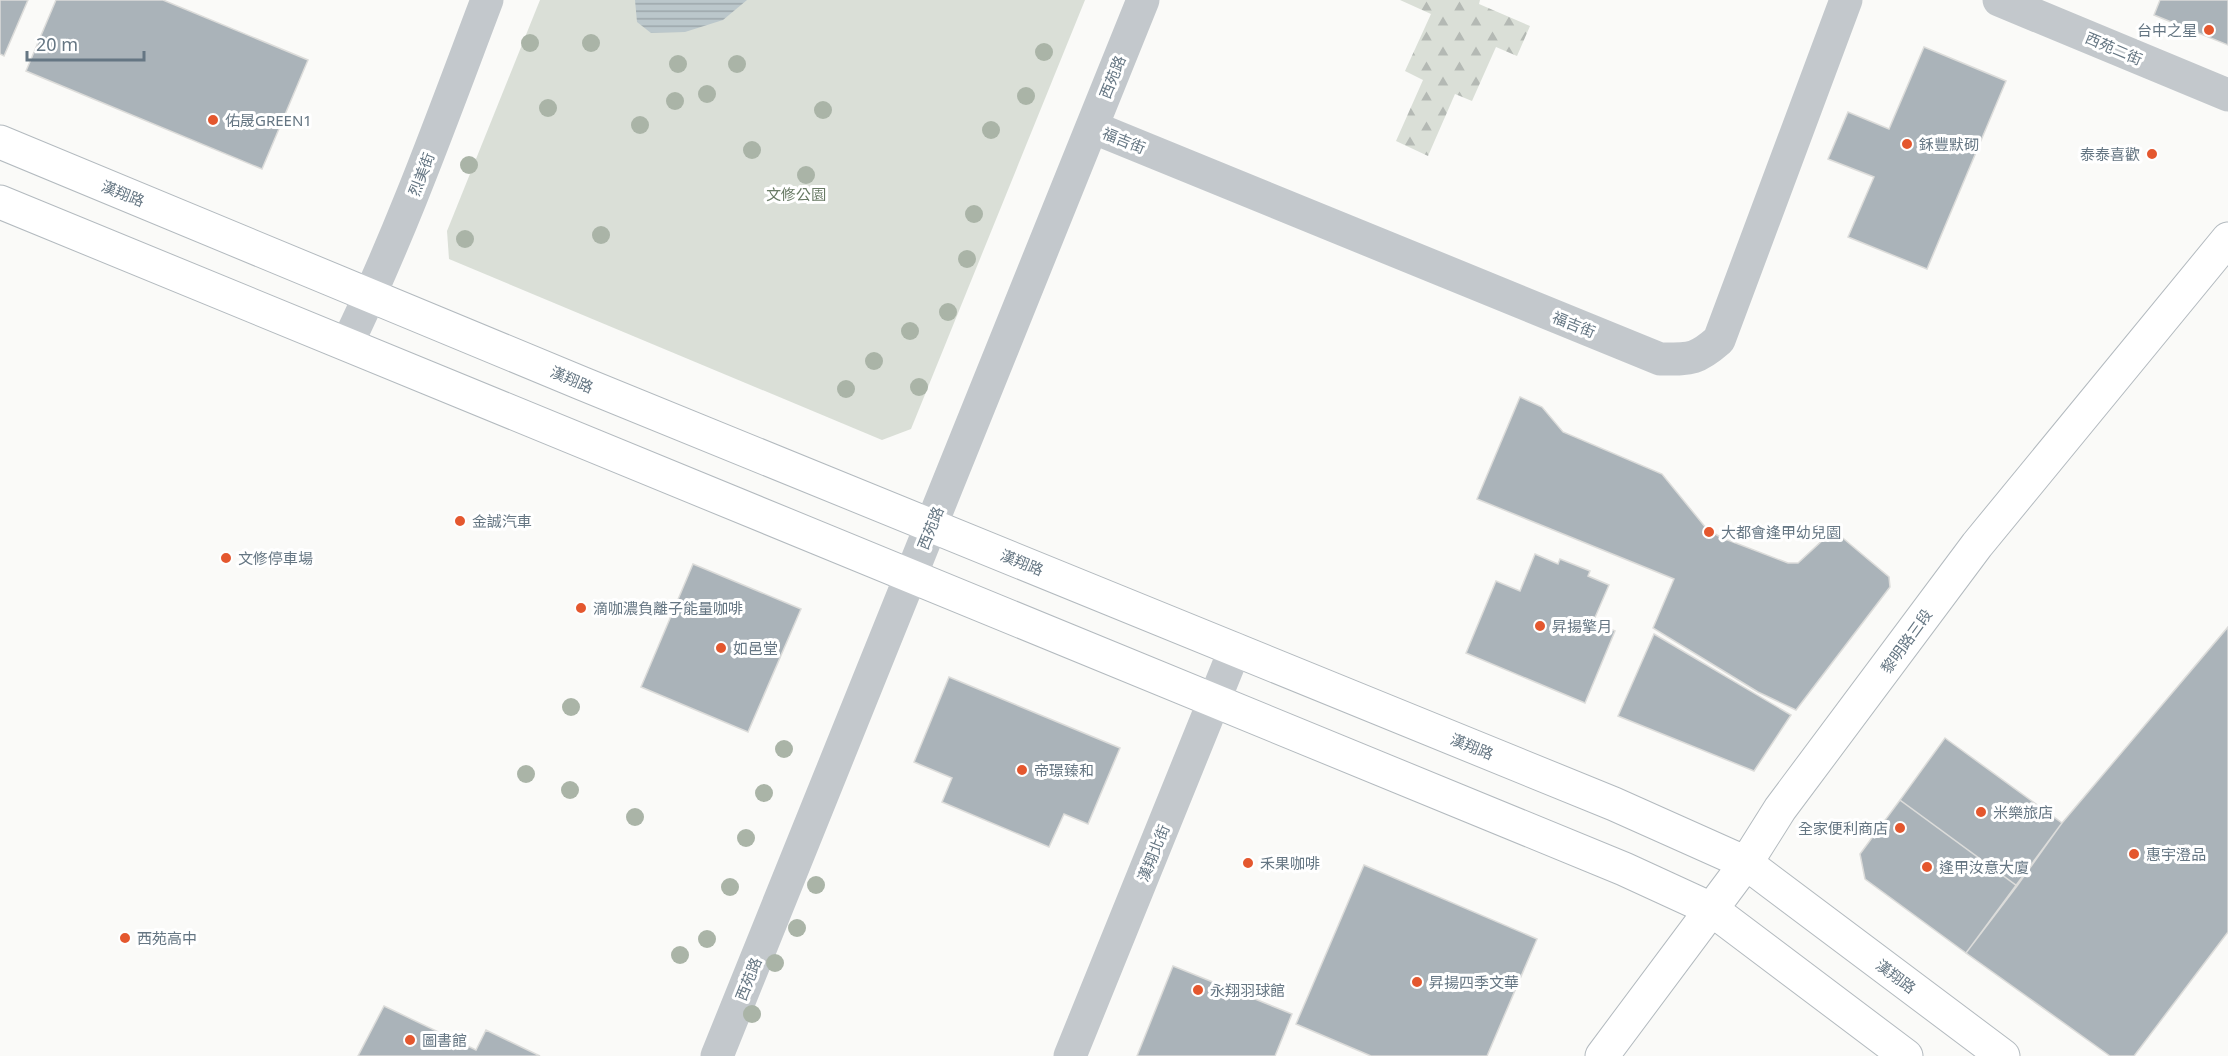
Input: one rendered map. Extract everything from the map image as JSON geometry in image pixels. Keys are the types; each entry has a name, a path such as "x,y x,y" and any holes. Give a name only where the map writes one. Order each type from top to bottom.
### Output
{"street":[{"name":"烈美街","path":"347,344 371,295 410,202 487,0"},
{"name":"西苑路","path":"717,1056 1143,0"},
{"name":"福吉街","path":"1092,127 1660,359 1680,359 1701,355 1719,340 1846,0"},
{"name":"西苑二街","path":"1999,0 2228,95"},
{"name":"漢翔路","path":"0,142 581,383 1614,804 1746,863 2002,1056"},
{"path":"0,202 1624,869 1712,909 1906,1056"},
{"name":"黎明路三段","path":"1602,1056 1746,863 1780,809 1977,545 2228,239"},
{"name":"漢翔北街","path":"1070,1056 1235,649"}],"green space":[{"name":"文修公園","path":"540,0 1085,0 911,429 882,440 449,259 447,231"},
{"path":"1400,0 1480,0 1479,4 1530,26 1517,56 1496,47 1472,101 1455,94 1428,156 1396,141 1423,80 1405,71 1431,14"}],"shaded area":[{"path":"635,0 747,0 723,20 685,32 651,33 637,22"}],"building":[{"path":"0,0 28,0 4,56 0,54"},
{"name":"佑晟GREEN1","path":"56,0 163,0 308,60 262,169 26,71"},
{"name":"台中之星","path":"2160,0 2228,0 2228,45 2154,15"},
{"name":"鉌豐默砌","path":"1924,47 2006,81 1927,269 1848,237 1874,177 1828,159 1848,112 1889,129"},
{"name":"大都會逢甲幼兒園","path":"1520,397 1542,407 1563,432 1662,474 1706,528 1720,537 1788,563 1798,563 1824,539 1838,534 1889,577 1890,587 1796,710 1758,692 1653,628 1674,579 1477,499"},
{"name":"昇揚擎月","path":"1535,554 1558,564 1560,559 1590,571 1588,576 1609,585 1593,622 1615,631 1585,703 1466,653 1496,581 1520,591"},
{"name":"如邑堂","path":"693,564 801,609 748,732 641,687"},
{"name":"惠宇澄品","path":"2228,627 2228,932 2134,1056 2110,1056 1966,953 2062,823"},
{"path":"1654,634 1791,715 1754,771 1618,716"},
{"name":"帝璟臻和","path":"949,677 1120,748 1088,824 1064,814 1049,847 942,802 952,778 914,762"},
{"name":"米樂旅店","path":"1945,738 2062,823 2017,886 1900,800"},
{"name":"逢甲汝意大廈","path":"1900,800 2017,886 1966,953 1865,879 1860,854"},
{"name":"昇揚四季文華","path":"1364,865 1537,939 1487,1056 1371,1056 1296,1024"},
{"name":"永翔羽球館","path":"1173,966 1292,1014 1275,1056 1137,1056"},
{"name":"圖書館","path":"384,1006 476,1050 486,1030 540,1056 358,1056"}],"place":[{"name":"台中之星","path":"2209,30"},
{"name":"佑晟GREEN1","path":"213,120"},
{"name":"鉌豐默砌","path":"1907,144"},
{"name":"泰泰喜歡","path":"2152,154"},
{"name":"金誠汽車","path":"460,521"},
{"name":"大都會逢甲幼兒園","path":"1709,532"},
{"name":"文修停車場","path":"226,558"},
{"name":"滴咖濃負離子能量咖啡","path":"581,608"},
{"name":"昇揚擎月","path":"1540,626"},
{"name":"如邑堂","path":"721,648"},
{"name":"帝璟臻和","path":"1022,770"},
{"name":"米樂旅店","path":"1981,812"},
{"name":"全家便利商店","path":"1900,828"},
{"name":"惠宇澄品","path":"2134,854"},
{"name":"禾果咖啡","path":"1248,863"},
{"name":"逢甲汝意大廈","path":"1927,867"},
{"name":"西苑高中","path":"125,938"},
{"name":"昇揚四季文華","path":"1417,982"},
{"name":"永翔羽球館","path":"1198,990"},
{"name":"圖書館","path":"410,1040"}]}
